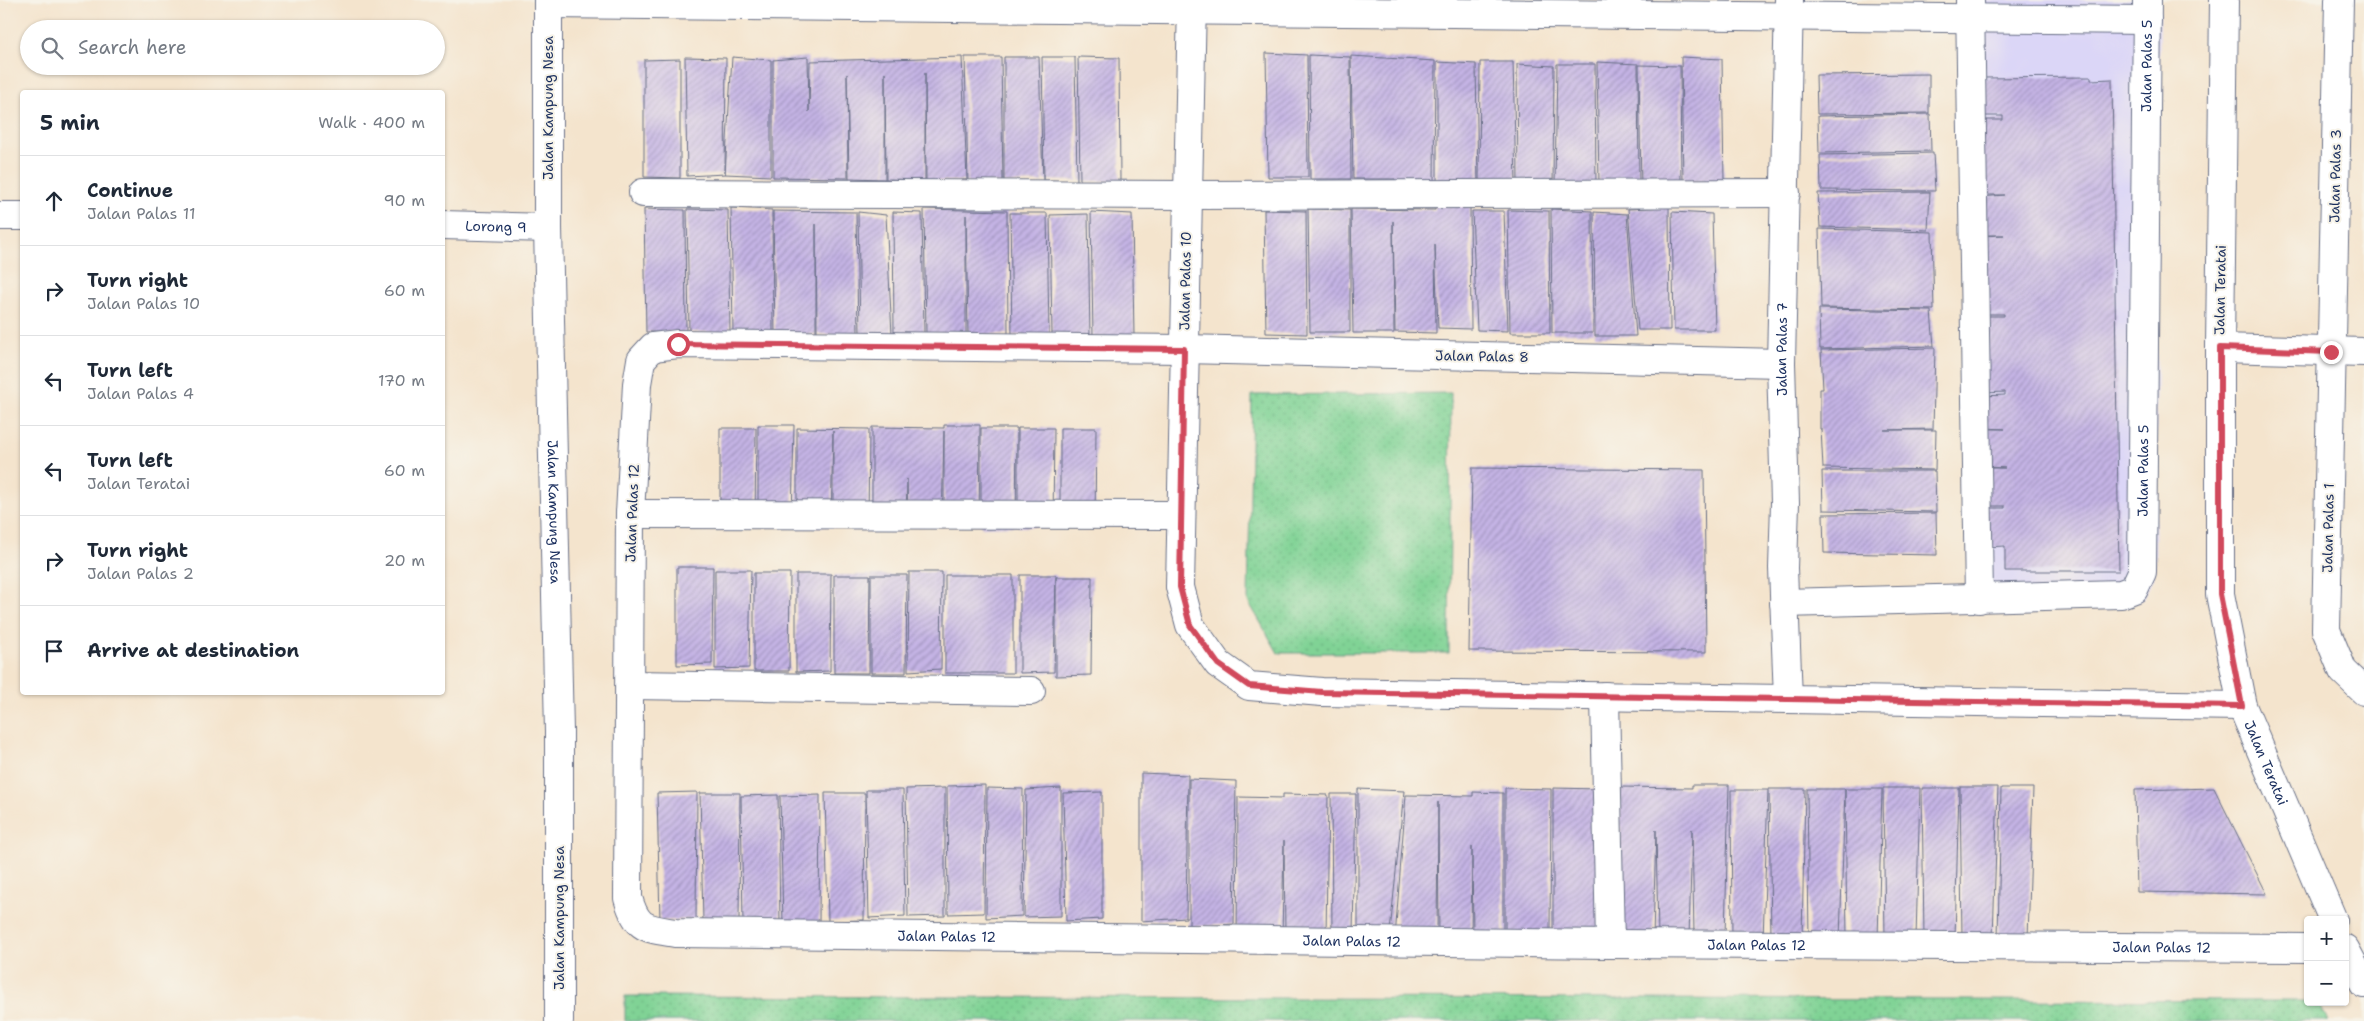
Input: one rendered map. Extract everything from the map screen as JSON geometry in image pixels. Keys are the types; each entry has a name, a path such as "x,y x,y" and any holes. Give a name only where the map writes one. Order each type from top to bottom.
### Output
{"street":[{"name":"Jalan Teratai","path":"2224,0 2220,348 2220,594 2242,706 2331,916"},
{"name":"Jalan Palas 3","path":"2331,352 2339,0"},
{"path":"548,2 2147,10"},
{"name":"Jalan Kampung Nesa","path":"548,2 548,228 559,732 559,1021"},
{"name":"Jalan Palas 10","path":"1192,5 1180,515 1180,587 1190,625 1218,664 1249,686 1322,692 1605,696"},
{"name":"Jalan Palas 7","path":"1788,699 1784,602 1785,503 1781,363 1790,8"},
{"path":"1970,9 1979,599"},
{"name":"Jalan Palas 5","path":"1784,602 1979,599 2120,594 2134,589 2142,572 2147,10"},
{"path":"643,193 1188,195 1786,193"},
{"path":"0,216 20,216"},
{"name":"Lorong 9","path":"445,226 548,228"},
{"name":"Jalan Palas 8","path":"654,347 688,344 1184,349 1781,363"},
{"name":"Jalan Palas 12","path":"654,347 641,360 637,384 630,514 628,898 633,915 646,928 675,933 1610,944 2304,948"},
{"path":"2220,348 2364,352"},
{"name":"Jalan Palas 1","path":"2331,352 2326,630 2343,671 2364,691"},
{"path":"630,514 1180,515"},
{"path":"630,685 1031,691"},
{"path":"1610,944 1605,696 2242,706"}],"shaded area":[{"path":"1979,0 2160,0 2155,572 2144,599 2128,606 1988,612"}],"green space":[{"path":"1451,393 1449,653 1278,653 1248,601 1252,395"},
{"path":"625,996 2304,1001 2304,1006 2321,1006 2328,1021 625,1021"}],"building":[{"path":"1266,53 1307,55 1308,177 1268,177"},
{"path":"1309,55 1350,57 1351,179 1310,179"},
{"path":"1351,56 1435,61 1434,183 1395,183 1395,179 1353,179"},
{"path":"685,57 726,58 725,174 687,176"},
{"path":"732,57 771,60 771,176 725,174"},
{"path":"808,57 809,112 810,61 962,57 967,181 926,181 925,73 925,180 886,179 885,73 885,179 849,178 847,74 848,178 773,177 773,60"},
{"path":"965,57 1001,57 1003,183 968,182"},
{"path":"1004,57 1039,57 1043,182 1004,183"},
{"path":"1042,57 1075,57 1077,181 1044,180"},
{"path":"1078,57 1119,58 1120,181 1080,181"},
{"path":"1681,57 1722,59 1724,181 1683,181"},
{"path":"680,59 680,178 644,177 644,60"},
{"path":"1437,62 1476,64 1478,186 1437,186"},
{"path":"1480,62 1513,62 1516,184 1479,184"},
{"path":"1597,62 1638,64 1639,186 1599,186"},
{"path":"1517,64 1554,66 1553,186 1518,187"},
{"path":"1557,64 1595,64 1596,186 1555,186"},
{"path":"1639,65 1680,66 1681,188 1641,188"},
{"path":"1929,74 1929,113 1817,114 1816,75"},
{"path":"2091,77 2091,80 2112,79 2119,571 2005,571 2005,546 1985,547 1983,508 2005,508 2005,506 1983,506 1980,468 2005,468 1984,467 1981,429 2005,429 1985,428 1982,396 2005,395 2005,392 1984,393 1982,316 2004,316 2004,314 1981,314 1980,236 2004,235 1984,235 1981,197 2004,195 1982,195 1979,120 2003,120 2003,116 1985,116 1982,78"},
{"path":"1930,114 1931,151 1819,153 1818,116"},
{"path":"1933,153 1935,191 1821,190 1820,155"},
{"path":"1930,192 1928,230 1820,227 1818,193"},
{"path":"1435,205 1470,207 1471,329 1438,328 1435,244 1436,333 1395,332 1393,221 1394,333 1353,333 1351,209 1435,210"},
{"path":"1669,207 1670,330 1638,330 1628,209"},
{"path":"731,208 772,210 773,332 733,332"},
{"path":"644,209 685,210 686,332 646,332"},
{"path":"687,209 728,210 730,332 689,332"},
{"path":"924,209 1007,211 1008,334 968,334 966,215 966,333 926,333"},
{"path":"1308,209 1350,210 1350,332 1310,332"},
{"path":"1551,209 1592,211 1593,333 1552,333"},
{"path":"1264,210 1306,211 1307,334 1266,333"},
{"path":"1508,210 1549,211 1550,333 1510,333"},
{"path":"773,211 856,212 858,335 817,334 816,224 816,334 775,334"},
{"path":"1472,211 1504,211 1508,331 1477,330"},
{"path":"858,212 886,215 892,335 860,334"},
{"path":"893,212 922,213 924,333 894,335"},
{"path":"1091,212 1132,214 1134,337 1093,337"},
{"path":"1594,212 1627,214 1636,336 1595,336"},
{"path":"1672,212 1712,214 1715,330 1674,330"},
{"path":"1010,213 1047,213 1049,335 1012,335"},
{"path":"1088,214 1090,337 1052,336 1050,215"},
{"path":"1819,229 1932,232 1934,310 1821,308"},
{"path":"1819,309 1931,311 1934,346 1820,349"},
{"path":"1935,348 1933,429 1884,430 1936,430 1935,470 1823,468 1820,429 1820,389 1823,389 1821,350"},
{"path":"758,425 794,425 792,522 758,523"},
{"path":"944,425 980,425 979,522 944,523 944,431 942,526 908,526 907,479 906,525 872,526 872,427 944,428"},
{"path":"720,428 756,428 755,526 720,526"},
{"path":"797,428 869,429 868,527 833,527 833,431 831,526 797,527"},
{"path":"981,428 1017,428 1016,526 981,527"},
{"path":"1018,428 1054,428 1053,526 1018,527"},
{"path":"1060,428 1096,428 1095,526 1060,526"},
{"path":"1472,468 1704,470 1706,652 1469,651"},
{"path":"1822,471 1935,471 1936,512 1823,510"},
{"path":"1936,513 1937,555 1824,553 1823,514"},
{"path":"677,567 713,567 712,664 677,665"},
{"path":"715,570 751,570 749,668 715,669"},
{"path":"909,572 942,572 941,669 908,671"},
{"path":"754,573 790,573 789,671 754,671"},
{"path":"796,574 831,574 830,671 796,672"},
{"path":"834,575 870,575 869,673 834,673"},
{"path":"871,575 907,575 906,673 871,673"},
{"path":"945,575 1013,575 1013,673 945,673"},
{"path":"1020,575 1056,575 1054,672 1020,673"},
{"path":"1056,577 1092,577 1091,675 1056,676"},
{"path":"1141,773 1188,775 1186,918 1141,921"},
{"path":"1189,779 1236,781 1234,924 1189,927"},
{"path":"985,785 984,913 948,914 947,786"},
{"path":"1692,785 1729,785 1725,935 1694,935 1692,829 1689,938 1658,938 1656,830 1653,937 1622,937 1620,787 1692,788"},
{"path":"1960,787 1998,787 1993,937 1962,937"},
{"path":"945,788 945,916 908,917 906,789"},
{"path":"987,788 1023,789 1022,916 986,918"},
{"path":"1061,788 1061,916 1024,917 1026,790"},
{"path":"1505,788 1551,789 1550,932 1505,935"},
{"path":"1553,788 1599,789 1599,932 1553,935"},
{"path":"1883,788 1920,788 1916,938 1885,938"},
{"path":"1922,788 1959,788 1955,938 1924,938"},
{"path":"2001,788 2033,788 2028,938 1998,938"},
{"path":"2214,788 2267,894 2137,892 2135,790"},
{"path":"1358,789 1404,791 1390,932 1358,937"},
{"path":"1769,789 1805,789 1802,939 1771,939"},
{"path":"1807,789 1845,789 1840,939 1809,939"},
{"path":"1845,789 1882,789 1878,939 1847,939"},
{"path":"866,790 903,790 905,916 869,918"},
{"path":"1731,790 1768,790 1763,940 1732,940"},
{"path":"697,792 696,919 660,921 657,793"},
{"path":"1102,792 1102,919 1066,921 1063,793"},
{"path":"1473,792 1503,793 1503,935 1473,937 1472,846 1471,939 1439,942 1438,802 1437,937 1395,938 1406,795 1473,796"},
{"path":"700,793 740,793 739,921 703,921"},
{"path":"825,793 865,793 864,920 828,921"},
{"path":"1283,794 1328,795 1326,937 1285,936 1284,841 1282,937 1237,937 1238,797 1283,798"},
{"path":"1331,794 1356,794 1353,932 1332,932"},
{"path":"778,795 780,923 743,924 741,796"},
{"path":"820,795 819,923 783,924 780,796"}],"route":[{"path":"678,344 1184,349 1180,587 1190,625 1203,644 1218,664 1249,686 1322,692 2242,706 2220,594 2220,348 2331,352"}]}
